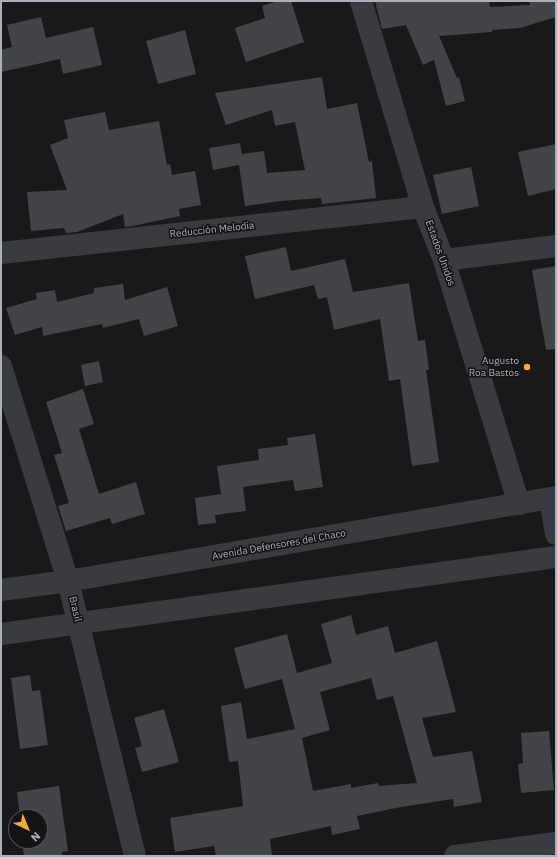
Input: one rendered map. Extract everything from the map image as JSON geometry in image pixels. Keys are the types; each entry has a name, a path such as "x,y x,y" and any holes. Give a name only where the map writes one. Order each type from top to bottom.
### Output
{"street":[{"name":"Estados Unidos","path":"361,1 423,207 444,260 519,504"},
{"name":"Reducción Melodia","path":"1,253 423,207"},
{"path":"444,260 556,246"},
{"name":"Brasil","path":"1,366 68,581 135,856"},
{"path":"553,497 556,534"},
{"name":"Avenida Defensores del Chaco","path":"1,590 68,581 553,497"},
{"path":"1,634 556,557"},
{"path":"455,856 556,843"}],"building":[{"path":"278,1 291,1 304,42 246,62 235,28 265,18 262,6"},
{"path":"375,1 489,1 490,7 530,5 529,1 556,1 556,17 520,28 492,30 492,32 439,36 457,78 459,77 465,101 446,106 434,60 423,65 406,25 382,29"},
{"path":"41,17 46,38 93,27 102,65 63,74 60,59 1,72 1,50 12,47 7,25"},
{"path":"185,30 196,74 158,84 146,41"},
{"path":"322,77 327,109 357,103 369,162 372,161 376,198 322,204 321,198 281,201 245,206 239,165 213,170 209,148 240,143 242,154 264,151 267,173 305,170 295,122 275,126 272,110 226,125 215,93"},
{"path":"105,112 109,130 159,121 167,165 170,164 172,175 195,171 201,205 179,209 180,216 133,226 125,227 123,214 77,232 66,233 64,228 31,231 27,192 67,190 50,145 68,138 64,120"},
{"path":"556,144 556,189 528,196 518,152"},
{"path":"471,167 479,206 442,214 433,175"},
{"path":"286,247 291,271 345,259 353,292 409,283 418,341 425,340 429,370 426,370 439,462 412,466 400,379 389,381 380,319 334,330 327,297 318,299 314,285 255,299 245,256"},
{"path":"556,266 556,349 546,350 532,270"},
{"path":"123,284 125,300 167,287 178,326 144,336 139,319 103,328 102,324 43,336 42,327 15,335 6,308 37,299 36,293 55,290 57,302 94,293 94,288"},
{"path":"99,361 103,382 85,386 81,365"},
{"path":"83,389 94,424 79,429 99,494 136,482 145,514 112,524 110,518 66,531 58,506 69,503 54,455 62,453 46,402"},
{"path":"315,434 323,487 295,491 293,480 243,487 246,511 215,515 216,523 198,525 195,498 221,494 217,466 259,460 258,449 288,445 287,438"},
{"path":"351,615 356,635 388,626 395,653 437,641 456,712 422,718 433,757 472,751 482,802 454,807 453,799 357,816 360,829 332,835 331,826 270,839 272,856 216,856 214,846 175,852 170,818 243,806 238,761 229,762 221,706 241,702 247,739 295,729 282,679 245,689 234,648 287,634 297,673 332,663 321,624","holes":["371,678 377,700 393,696 417,783 379,786 378,783 351,788 351,784 313,791 302,738 330,730 320,692"]},
{"path":"30,675 32,691 40,690 48,745 20,749 11,678"},
{"path":"164,709 179,762 142,772 135,748 142,746 134,718"},
{"path":"549,731 554,790 521,793 518,764 523,763 521,733"},
{"path":"59,786 68,851 62,852 62,856 24,856 23,849 48,849 48,809 19,809 17,792"}],"place":[{"name":"Augusto Roa Bastos","path":"527,367"}]}
